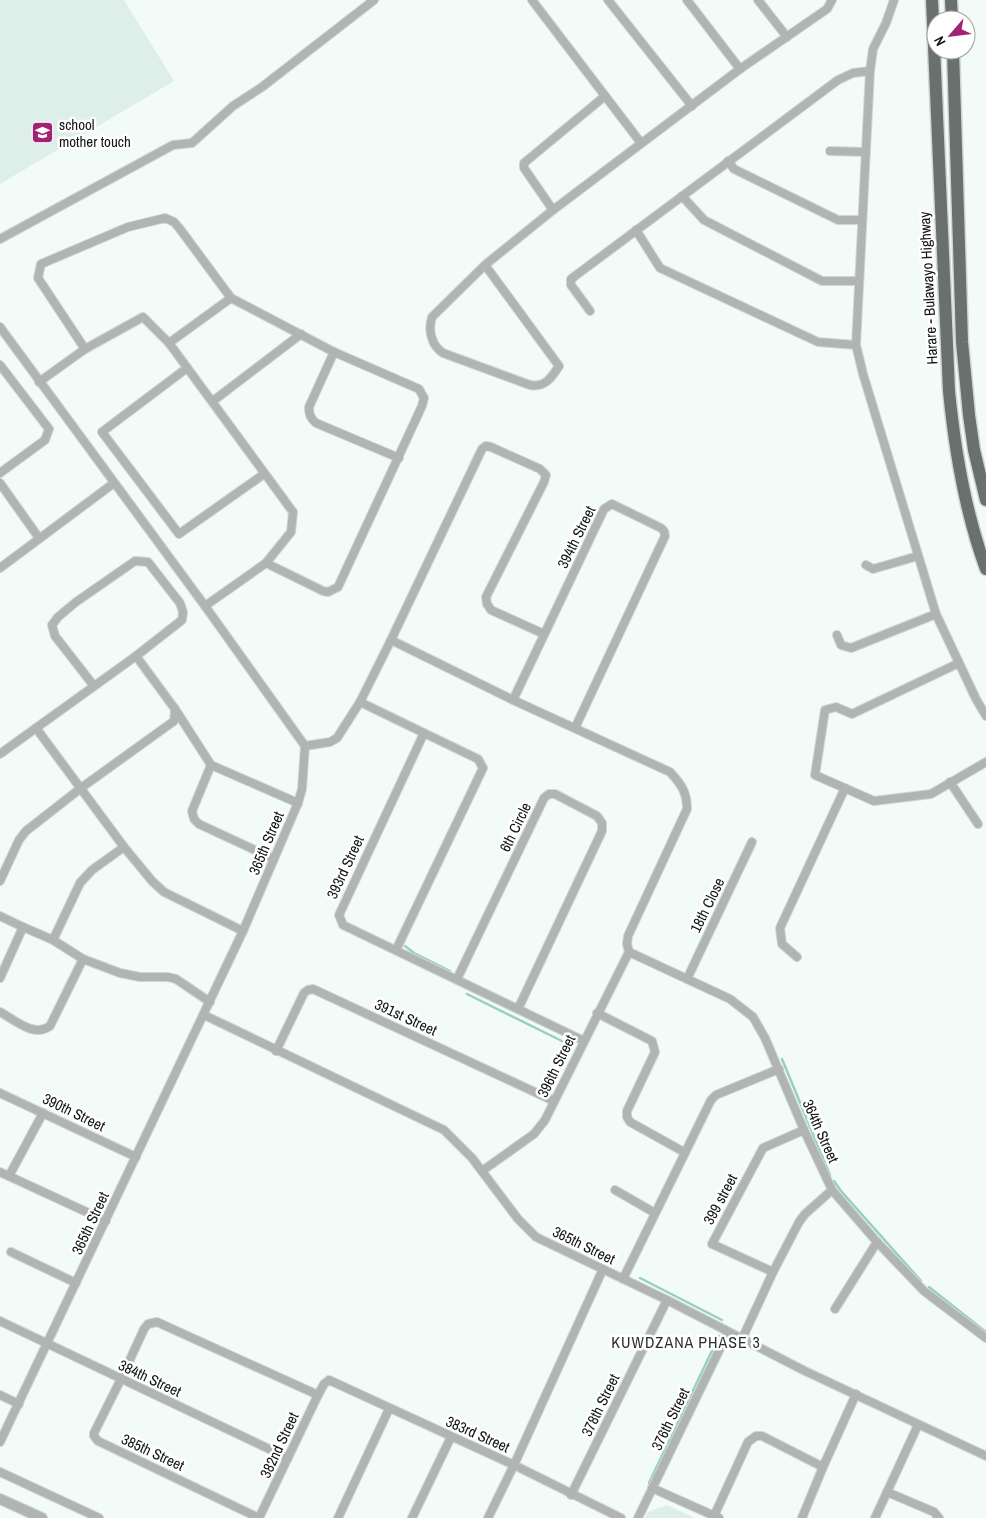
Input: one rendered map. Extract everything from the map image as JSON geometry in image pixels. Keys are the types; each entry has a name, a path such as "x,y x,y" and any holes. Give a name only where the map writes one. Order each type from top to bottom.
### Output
{"highway":[{"name":"Harare - Bulawayo Highway","path":"932,0 949,391 956,453 971,521 986,569"},
{"name":"Harare - Bulawayo Highway","path":"953,60 962,342 974,450 986,500"}],"street":[{"path":"0,239 173,145 192,143 233,106 262,87 374,0"},
{"path":"532,0 641,144"},
{"path":"608,0 692,106"},
{"path":"687,0 740,68"},
{"path":"758,0 787,37"},
{"path":"485,265 559,366 550,380 540,385 530,385 443,353 435,345 430,332 432,317 485,265 553,210 740,68 827,9 832,0"},
{"path":"894,0 886,23 873,49 870,71 856,345 862,374 936,614 986,716"},
{"path":"590,311 571,285 570,279 838,80 852,73 870,71"},
{"path":"553,210 524,168 524,164 605,96"},
{"path":"830,150 866,152"},
{"path":"728,161 734,169 838,220 862,220"},
{"path":"682,196 704,220 822,281 859,282"},
{"path":"85,349 38,278 41,264 128,227 165,218 171,220 180,229 231,298 334,352 419,389 424,402 338,587 328,592 322,591 266,563"},
{"path":"636,230 660,268 818,342 856,345"},
{"path":"169,342 231,298"},
{"path":"40,382 85,349 143,317 169,342 213,401 293,512 291,532 266,563 205,606"},
{"path":"0,327 205,606 305,746 330,742 337,738 360,702 392,640 482,449 486,446 540,468 546,475 486,597 487,604 491,610 544,634"},
{"path":"213,401 301,334"},
{"path":"334,352 309,407 311,419 316,424 399,458"},
{"path":"0,366 49,430 45,440 0,473"},
{"path":"187,368 102,432 178,534 264,474"},
{"path":"0,483 39,538"},
{"path":"0,568 114,483"},
{"name":"394th Street","path":"513,700 604,509 612,504 664,531 665,536 575,728"},
{"path":"866,565 873,568 918,556"},
{"path":"0,754 136,656 182,620 180,604 152,565 144,561 138,560 76,602 58,617 52,625 55,636 94,686"},
{"path":"837,635 841,645 851,648 936,614"},
{"path":"392,640 513,700 670,772 680,782 685,791 687,809 628,936 629,952"},
{"path":"136,656 175,709 211,765 298,803"},
{"path":"959,663 852,714 836,707 825,710 815,775 874,801 931,794 986,762"},
{"path":"360,702 478,759 482,768 396,950"},
{"path":"0,881 19,840 26,831 81,788 174,721 175,709"},
{"path":"36,728 124,848 152,882 164,892 243,930"},
{"name":"393rd Street","path":"424,733 339,912 343,925 584,1041"},
{"name":"365th Street","path":"0,1442 243,930 298,803 304,776 305,746"},
{"path":"211,765 192,811 194,819 198,824 274,859"},
{"path":"950,782 978,824"},
{"path":"797,956 782,944 780,928 845,788"},
{"name":"6th Circle","path":"457,979 544,798 549,794 555,794 597,816 602,823 602,831 518,1009"},
{"name":"18th Close","path":"686,979 752,842"},
{"path":"53,940 80,883 92,870 124,848"},
{"path":"0,916 53,940 83,959 120,973 176,979 210,1002"},
{"path":"0,978 23,928"},
{"name":"364th Street","path":"629,952 730,999 753,1017 779,1068 804,1130 832,1190 877,1242 929,1295 986,1338"},
{"name":"396th Street","path":"482,1171 534,1134 545,1120 629,952"},
{"path":"0,1012 34,1031 46,1029 50,1026 83,959"},
{"name":"391st Street","path":"276,1051 304,993 313,989 554,1101"},
{"path":"597,1013 652,1041 655,1052 627,1111 627,1117 630,1122 684,1152"},
{"name":"365th Street","path":"204,1015 444,1130 482,1171 518,1219 536,1236 667,1300 805,1371 986,1456"},
{"path":"623,1279 684,1152 713,1097 779,1068"},
{"name":"390th Street","path":"0,1093 136,1157"},
{"path":"9,1176 43,1113"},
{"name":"399 street","path":"773,1272 712,1244 764,1148 804,1130"},
{"path":"0,1172 106,1221"},
{"path":"615,1190 655,1214"},
{"path":"742,1339 773,1272 804,1214 832,1190"},
{"path":"835,1309 877,1242"},
{"path":"11,1252 76,1283"},
{"path":"488,1518 603,1269"},
{"name":"378th Street","path":"571,1494 667,1300"},
{"name":"384th Street","path":"0,1321 288,1458"},
{"path":"121,1380 144,1329 148,1324 157,1322 318,1395"},
{"name":"376th Street","path":"638,1518 728,1332"},
{"name":"385th Street","path":"121,1380 94,1433 95,1439 259,1518"},
{"name":"383rd Street","path":"324,1384 332,1380 389,1409 514,1465 621,1518"},
{"name":"382nd Street","path":"259,1518 324,1384"},
{"path":"802,1518 856,1394"},
{"path":"0,1395 19,1404"},
{"path":"338,1518 389,1409"},
{"path":"875,1518 918,1425"},
{"path":"652,1488 716,1517 748,1442 756,1436 762,1436 823,1467"},
{"path":"412,1518 451,1437"},
{"path":"0,1472 99,1518"},
{"path":"887,1492 934,1512 939,1518"},
{"path":"0,1499 42,1518"}],"shaded area":[{"name":"school mother touch","path":"0,0 124,0 174,81 0,184"},
{"path":"667,1505 695,1518 645,1518 648,1512"}],"waterway":[{"path":"405,946 414,953 450,971"},
{"path":"467,994 572,1046"},
{"path":"782,1059 830,1175"},
{"path":"834,1181 921,1281"},
{"path":"640,1278 722,1320"},
{"path":"929,1287 986,1332"},
{"path":"649,1483 719,1336"}],"place":[{"name":"school mother touch","path":"43,133"}],"district":[{"name":"KUWDZANA PHASE 3","path":"686,1342"}]}
